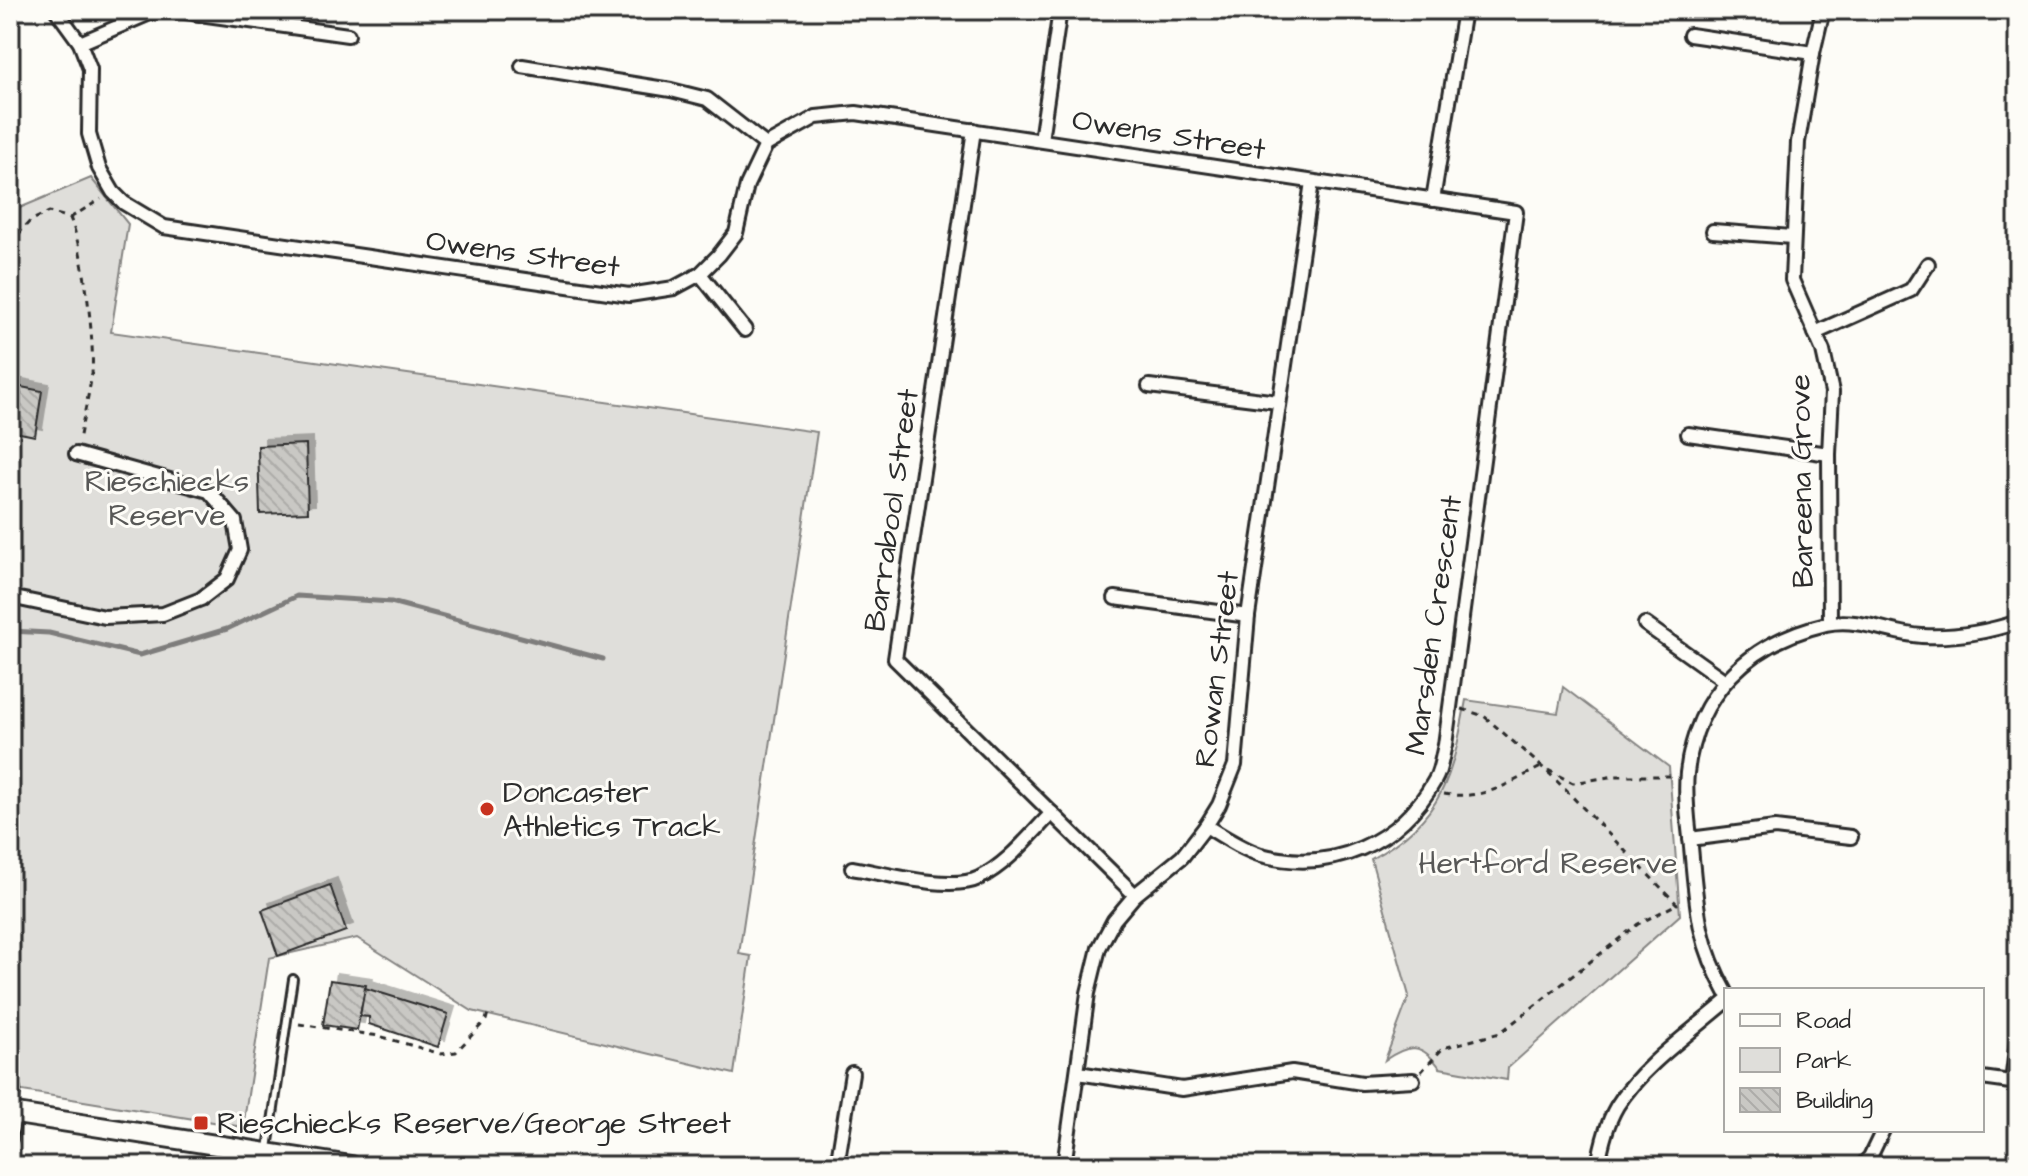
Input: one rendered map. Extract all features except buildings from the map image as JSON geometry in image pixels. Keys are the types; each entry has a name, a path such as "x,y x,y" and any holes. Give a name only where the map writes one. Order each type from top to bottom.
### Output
{"main road":[{"path":"12,1114 351,1166"}],"street":[{"name":"Owens Street","path":"56,10 80,43 90,69 89,134 99,168 113,192 124,203 164,227 629,295 674,288 700,274 736,233 747,185 766,145 816,117 856,113 1516,212"},
{"path":"80,43 157,10"},
{"path":"171,10 348,35"},
{"path":"1041,140 1060,10"},
{"path":"1433,200 1464,10"},
{"name":"Bareena Grove","path":"1823,10 1798,142 1792,280 1823,351 1832,392 1829,454 1830,623"},
{"path":"1690,35 1813,53"},
{"path":"522,66 671,90 707,99 766,145"},
{"name":"Barrabool Street","path":"974,130 895,659 1135,895"},
{"name":"Rowan Street","path":"1064,1166 1088,993 1099,948 1114,920 1135,895 1182,857 1206,826 1219,805 1235,765 1248,616 1312,182"},
{"name":"Marsden Crescent","path":"1206,826 1262,855 1308,860 1351,855 1401,824 1437,778 1451,706 1516,212"},
{"path":"1713,231 1792,237"},
{"path":"1815,333 1911,290 1928,264"},
{"path":"700,274 745,330"},
{"path":"1149,386 1278,402"},
{"path":"1688,434 1829,454"},
{"path":"10,597 105,617 163,614 201,599 227,579 240,550 235,521 209,491 76,454"},
{"path":"1115,598 1248,616"},
{"path":"1724,989 1712,968 1700,934 1686,776 1693,740 1711,700 1725,681 1751,655 1787,635 1830,623 1873,625 1921,636 1979,634 2018,622"},
{"path":"1645,624 1725,681"},
{"path":"852,868 940,884 977,880 1007,859 1052,813"},
{"path":"1690,839 1775,828 1851,837"},
{"path":"1598,1166 1616,1107 1639,1078 1724,1004"},
{"path":"1984,1078 2015,1082 2018,1033"},
{"path":"1078,1073 1182,1089 1292,1072 1362,1083 1413,1080"},
{"path":"837,1166 852,1073"},
{"path":"10,1139 12,1114"},
{"path":"1861,1166 1870,1157 1882,1132"},
{"path":"226,1166 228,1147"}],"lane":[{"path":"267,1153 293,979"},
{"path":"10,1070 16,1090 12,1114"}],"path":[{"path":"10,244 30,221 49,212 70,218 113,192"},
{"path":"70,218 82,262 92,349 92,372 76,454"},
{"path":"1451,706 1484,716 1542,766 1677,904"},
{"path":"1542,766 1573,783 1615,776 1686,776"},
{"path":"1428,791 1468,797 1491,792 1542,766"},
{"path":"1413,1080 1443,1048 1500,1033 1638,924 1677,904 1696,899"},
{"path":"287,1022 379,1036 441,1054 456,1052 486,1020 488,1013"}],"green space":[{"name":"Rieschiecks Reserve","path":"91,178 128,224 111,332 817,432 739,954 751,956 734,1074 472,1011 357,938 269,958 243,1127 10,1089 10,212"},
{"name":"Hertford Reserve","path":"1563,687 1669,767 1680,915 1508,1068 1507,1080 1440,1068 1427,1054 1415,1048 1408,1048 1385,1060 1409,996 1371,859 1415,828 1441,793 1456,752 1466,700 1558,713"}],"waterway":[{"path":"10,631 49,633 140,655 227,629 297,596 391,602 603,659"}],"place":[{"name":"Doncaster Athletics Track","path":"487,809"},
{"name":"Rieschiecks Reserve/George Street","path":"201,1123"}]}
